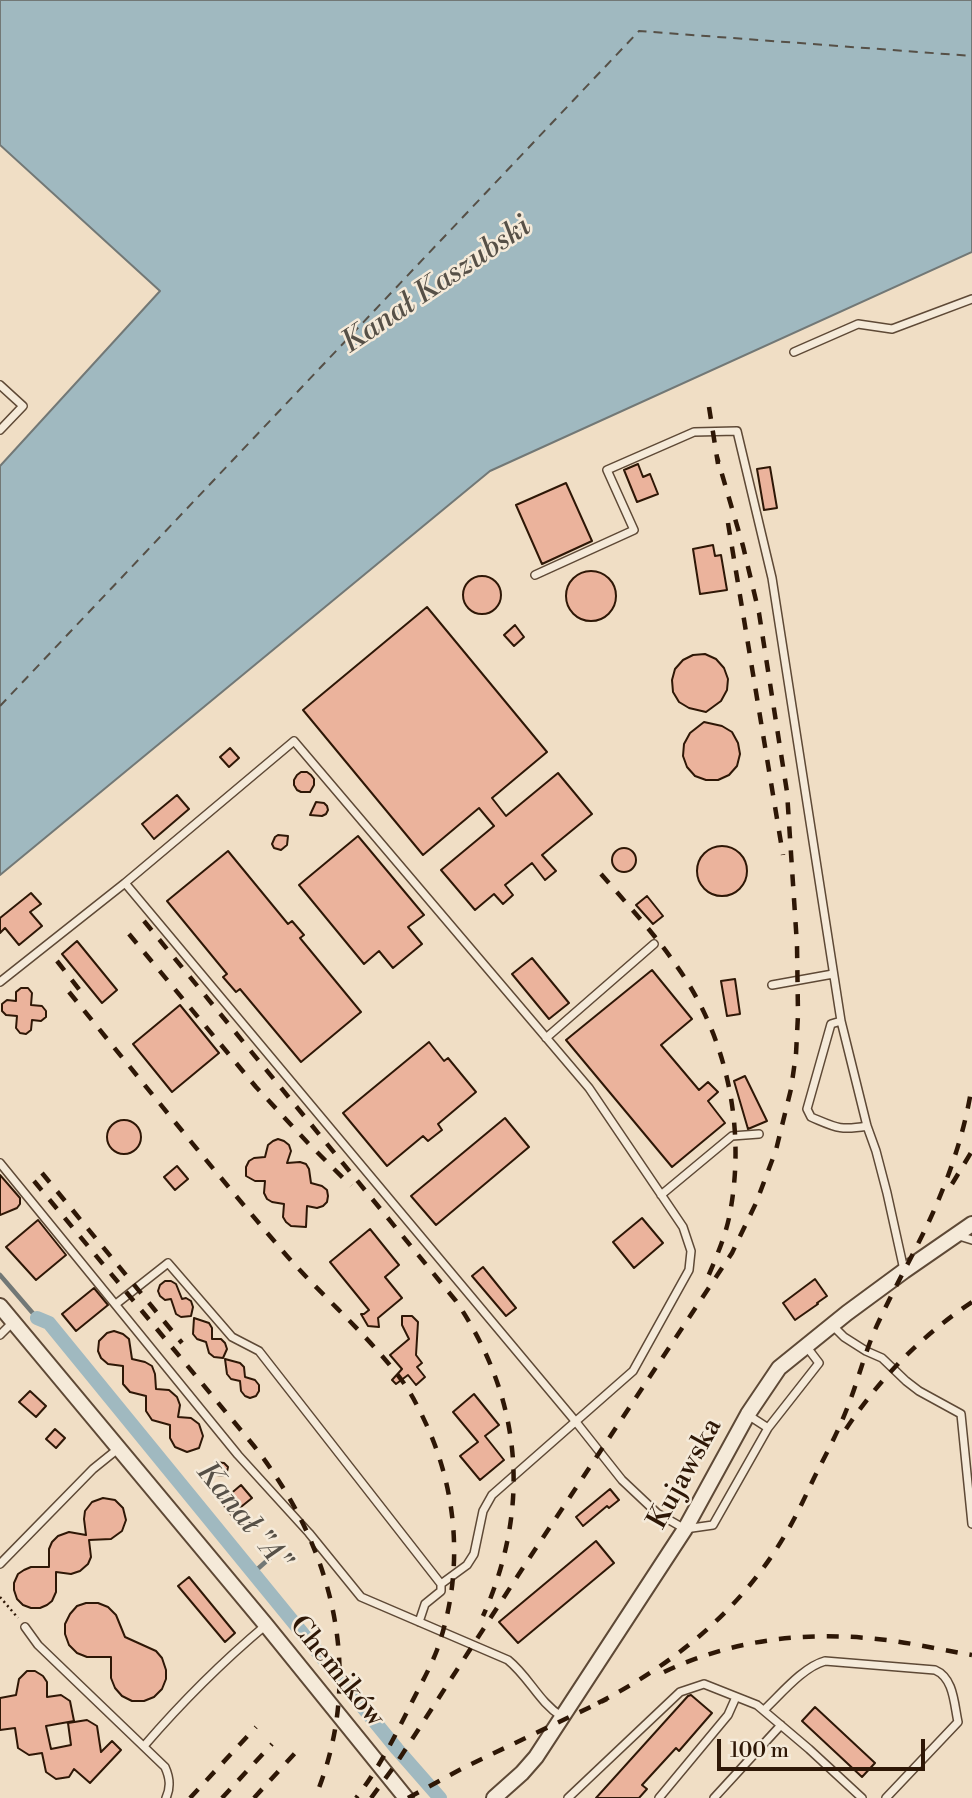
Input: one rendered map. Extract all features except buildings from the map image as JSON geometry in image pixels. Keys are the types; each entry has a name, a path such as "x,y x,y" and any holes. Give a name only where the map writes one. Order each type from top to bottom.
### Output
{"street":[{"name":"Kujawska","path":"501,1796 536,1757 685,1529 748,1414 779,1368 904,1270 972,1224"},
{"name":"Chemików","path":"0,1306 120,1448 406,1798"}],"lane":[{"path":"794,352 858,324 892,328 972,299"},
{"path":"0,385 23,405 0,430"},
{"path":"535,575 634,530 607,470 694,432 737,431 772,578 841,1021 867,1126 882,1172 904,1270"},
{"path":"0,982 125,883 294,741 589,1088 684,1227 691,1251 689,1270 633,1371 492,1495 483,1511 474,1554 467,1565 441,1584"},
{"path":"125,883 622,1480 657,1513 685,1529 713,1525 768,1428 819,1363 806,1345"},
{"path":"546,1038 653,944"},
{"path":"772,985 833,974"},
{"path":"841,1021 831,1024 807,1109 811,1117 838,1128 867,1126"},
{"path":"661,1195 732,1136 759,1134"},
{"path":"0,1163 238,1455 362,1597 508,1660 545,1703 562,1716"},
{"path":"956,1235 972,1240"},
{"path":"116,1304 168,1263 232,1337 259,1351 441,1584 441,1591 425,1604 419,1622"},
{"path":"0,1335 13,1322"},
{"path":"831,1325 866,1352 881,1358 919,1391 961,1414 972,1524"},
{"path":"748,1414 768,1428"},
{"path":"0,1564 93,1469 120,1448"},
{"path":"144,1746 229,1656 266,1625"},
{"path":"24,1627 38,1645 165,1767 170,1776 166,1798"},
{"path":"764,1710 807,1670 825,1661 935,1670 943,1673 949,1682 958,1722 886,1798"},
{"path":"568,1798 680,1692 704,1684 764,1710 862,1798"},
{"path":"659,1798 728,1715 736,1697"},
{"path":"714,1798 780,1725"}],"path":[{"path":"0,1597 24,1627"}],"water":[{"name":"Kanał Kaszubski","path":"0,0 972,0 972,252 490,471 0,875 0,466 160,291 0,145"}],"waterway":[{"name":"Kanał \"A\"","path":"0,1275 37,1318"},
{"name":"Kanał \"A\"","path":"37,1318 49,1323 440,1798"},
{"path":"253,1573 270,1558"}],"ferry route":[{"path":"0,706 639,31 972,56"}],"railway":[{"path":"709,407 718,464"},
{"path":"371,1798 732,1253 756,1203 776,1150 791,1089 798,1015 797,945 787,792 759,613 717,457"},
{"path":"728,523 783,855"},
{"path":"601,874 676,965 694,993 720,1052 733,1115 734,1181 726,1230 707,1279"},
{"path":"144,921 456,1301 478,1339 495,1377 507,1416 513,1455 513,1495 508,1535 498,1576 483,1616"},
{"path":"129,934 256,1087 351,1186"},
{"path":"57,961 85,997"},
{"path":"69,992 281,1249 389,1364 413,1399 438,1455 446,1482 454,1538 454,1566 445,1622 434,1658 377,1767 356,1798"},
{"path":"598,1703 653,1671 704,1632 748,1587 785,1535 839,1428 874,1332 938,1201 961,1136 972,1085"},
{"path":"952,1184 972,1151"},
{"path":"42,1173 182,1343"},
{"path":"34,1181 254,1446 282,1485 304,1527 322,1570 334,1614 339,1659 338,1705 330,1752 315,1798"},
{"path":"846,1429 887,1375 936,1329 972,1302"},
{"path":"664,1672 715,1652 795,1637 877,1639 972,1655"},
{"path":"408,1798 465,1767 607,1699"},
{"path":"190,1798 256,1727"},
{"path":"222,1798 272,1744"},
{"path":"254,1798 296,1752"}]}
